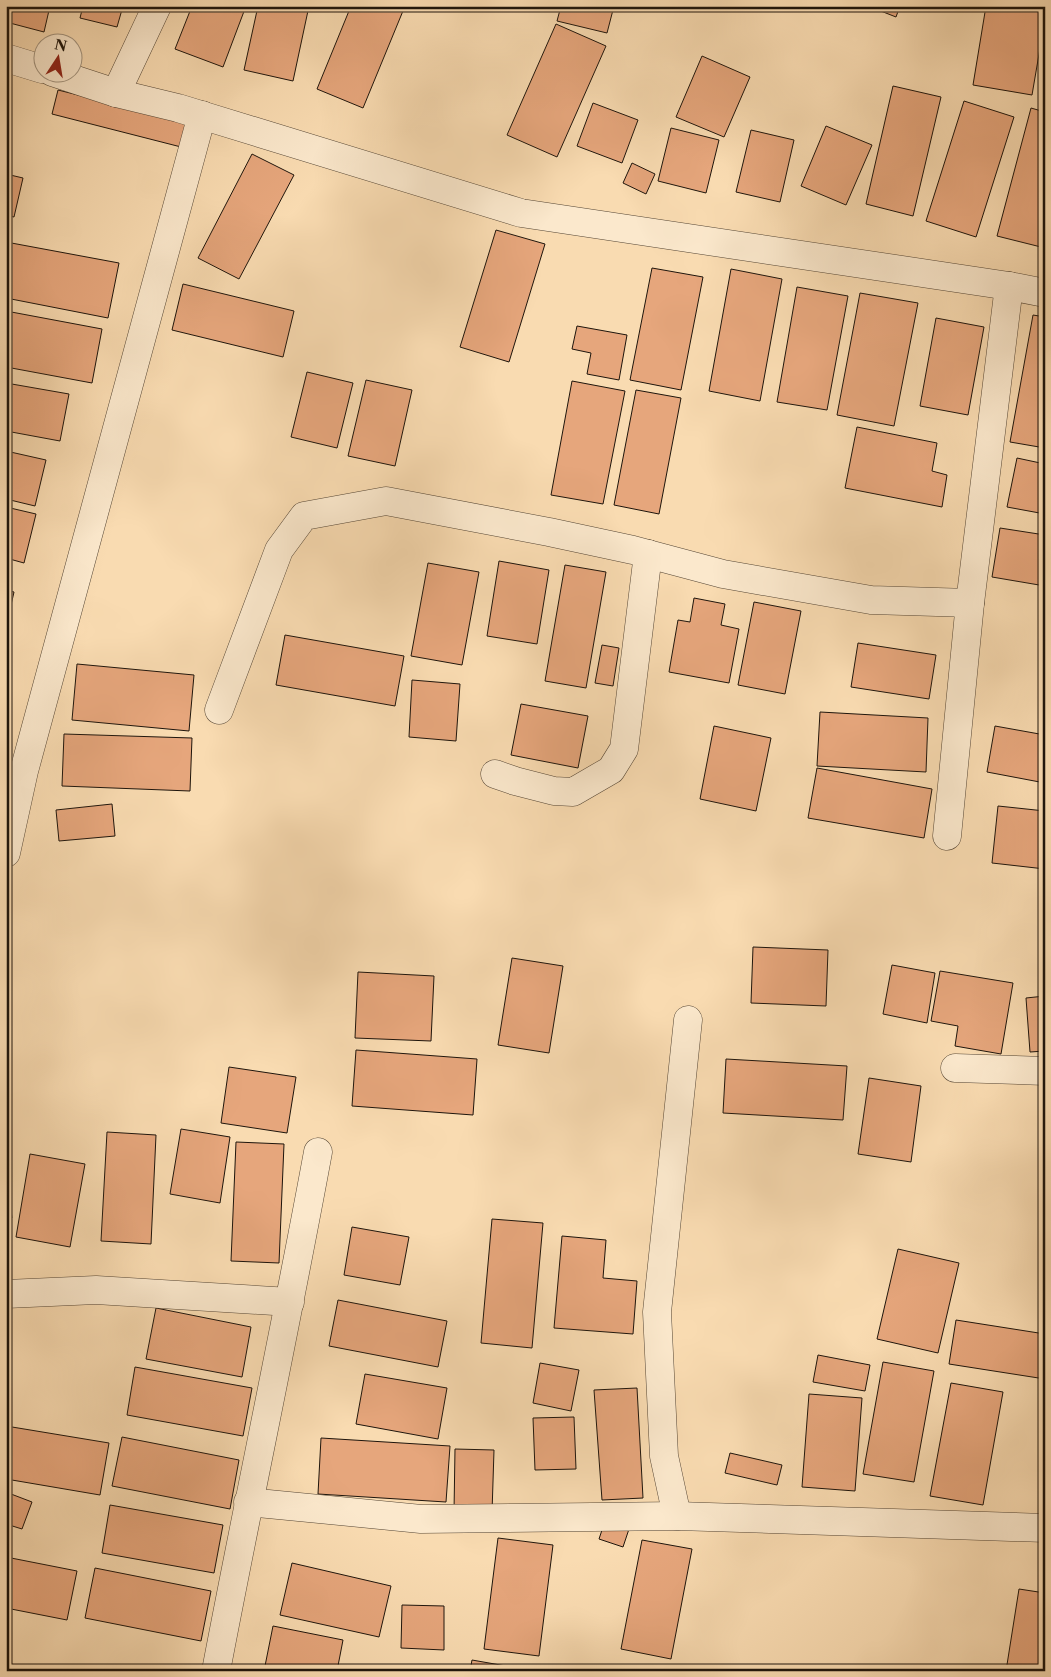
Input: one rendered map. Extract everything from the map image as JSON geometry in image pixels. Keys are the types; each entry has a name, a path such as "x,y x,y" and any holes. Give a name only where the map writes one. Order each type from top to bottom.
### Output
{"street":[{"path":"116,93 157,6"},
{"path":"6,58 32,66"},
{"path":"82,82 202,116 521,213 1045,293"},
{"path":"6,852 27,762 202,116"},
{"path":"947,836 970,603 1009,286"},
{"path":"219,710 279,550 304,516 386,501 549,532 648,554 723,574 870,600 970,603"},
{"path":"494,774 554,791 573,792 611,770 624,749 648,554"},
{"path":"677,1516 664,1456 657,1312 688,1020"},
{"path":"955,1068 1045,1071"},
{"path":"216,1671 318,1152"},
{"path":"6,1294 96,1290 290,1302"},
{"path":"248,1502 421,1518 677,1516 1045,1528"}],"building":[{"path":"6,6 50,6 44,32 6,22"},
{"path":"83,6 123,6 117,27 80,18"},
{"path":"192,6 246,6 223,67 175,49"},
{"path":"258,6 309,6 293,81 244,70"},
{"path":"351,6 405,6 363,108 317,89"},
{"path":"561,6 614,6 607,33 557,21"},
{"path":"868,6 900,6 896,17"},
{"path":"986,6 1045,6 1045,19 1032,95 973,85"},
{"path":"556,24 606,46 557,157 507,135"},
{"path":"702,56 750,77 724,137 676,117"},
{"path":"893,86 941,97 913,216 866,204"},
{"path":"58,90 191,123 185,148 52,114"},
{"path":"964,101 1014,117 976,237 926,221"},
{"path":"593,103 638,120 622,163 577,146"},
{"path":"1031,108 1045,112 1045,248 997,236"},
{"path":"826,126 872,145 846,205 801,186"},
{"path":"671,128 719,140 706,193 658,181"},
{"path":"751,130 794,140 780,202 736,192"},
{"path":"252,154 294,175 239,279 198,258"},
{"path":"632,163 655,174 646,194 623,183"},
{"path":"6,174 23,178 14,217 6,215"},
{"path":"496,230 545,244 509,362 460,347"},
{"path":"6,242 119,263 108,318 6,298"},
{"path":"652,268 703,277 681,390 630,380"},
{"path":"731,269 782,279 760,401 709,391"},
{"path":"183,284 294,311 283,357 172,330"},
{"path":"797,287 848,296 827,410 777,402"},
{"path":"860,293 918,303 894,426 837,415"},
{"path":"6,311 102,329 92,383 6,367"},
{"path":"1033,315 1045,317 1045,448 1010,442"},
{"path":"936,318 984,327 968,415 920,406"},
{"path":"577,326 627,335 619,380 587,374 591,353 572,349"},
{"path":"307,372 353,383 337,448 291,437"},
{"path":"366,380 412,390 395,466 348,456"},
{"path":"572,381 625,391 603,504 551,495"},
{"path":"6,383 69,394 60,441 6,431"},
{"path":"636,390 681,398 659,514 614,505"},
{"path":"857,427 937,443 932,471 947,475 942,507 845,488"},
{"path":"6,451 46,460 35,506 6,499"},
{"path":"1017,458 1045,464 1045,514 1007,507"},
{"path":"6,507 36,514 24,563 6,558"},
{"path":"1000,528 1045,535 1045,586 992,577"},
{"path":"499,561 549,570 537,644 487,636"},
{"path":"428,563 479,572 462,665 411,656"},
{"path":"565,565 606,572 586,688 545,681"},
{"path":"6,590 14,592 6,627"},
{"path":"694,598 725,604 721,625 739,629 729,683 669,672 678,620 690,622"},
{"path":"754,602 801,611 785,694 738,685"},
{"path":"285,635 404,656 395,706 276,685"},
{"path":"858,643 936,655 929,699 851,687"},
{"path":"602,645 619,648 613,686 595,683"},
{"path":"77,664 194,675 189,731 72,720"},
{"path":"412,680 460,684 456,741 409,737"},
{"path":"521,704 588,716 578,768 511,755"},
{"path":"820,712 928,718 926,772 817,766"},
{"path":"714,726 771,738 756,811 700,799"},
{"path":"995,726 1045,735 1045,783 987,772"},
{"path":"64,734 192,738 190,791 62,786"},
{"path":"817,768 932,789 924,838 808,818"},
{"path":"112,804 115,836 59,841 56,810"},
{"path":"998,806 1045,811 1045,869 992,863"},
{"path":"753,947 828,950 826,1006 751,1003"},
{"path":"512,958 563,966 549,1053 498,1045"},
{"path":"892,965 935,973 927,1023 883,1014"},
{"path":"940,971 1013,983 1001,1054 955,1046 958,1026 931,1021"},
{"path":"358,972 434,976 431,1041 355,1038"},
{"path":"1045,996 1045,1051 1030,1052 1026,998"},
{"path":"356,1050 477,1059 473,1115 352,1106"},
{"path":"726,1059 847,1066 843,1120 723,1113"},
{"path":"229,1067 296,1077 287,1133 221,1123"},
{"path":"869,1078 921,1086 911,1162 858,1154"},
{"path":"181,1129 230,1137 220,1203 170,1194"},
{"path":"107,1132 156,1135 151,1244 101,1241"},
{"path":"236,1142 284,1144 279,1263 231,1261"},
{"path":"30,1154 85,1164 70,1247 16,1237"},
{"path":"6,1170 12,1218 6,1219"},
{"path":"492,1219 543,1223 532,1348 481,1343"},
{"path":"352,1227 409,1237 400,1285 344,1275"},
{"path":"562,1236 606,1240 603,1278 637,1281 633,1334 554,1328"},
{"path":"898,1249 959,1263 938,1353 877,1339"},
{"path":"338,1300 447,1321 438,1367 329,1346"},
{"path":"156,1308 251,1327 242,1377 146,1359"},
{"path":"956,1320 1045,1334 1045,1379 949,1364"},
{"path":"818,1355 870,1365 865,1391 813,1382"},
{"path":"883,1362 934,1371 914,1482 863,1474"},
{"path":"540,1363 579,1370 571,1411 533,1403"},
{"path":"135,1367 252,1388 243,1436 127,1415"},
{"path":"365,1374 447,1388 438,1439 356,1424"},
{"path":"951,1383 1003,1392 983,1505 930,1496"},
{"path":"637,1388 643,1498 602,1500 594,1390"},
{"path":"809,1394 862,1398 855,1491 802,1487"},
{"path":"574,1417 576,1469 535,1470 533,1418"},
{"path":"6,1426 109,1443 100,1495 6,1479"},
{"path":"122,1437 239,1460 230,1509 112,1486"},
{"path":"321,1438 450,1446 446,1502 318,1494"},
{"path":"455,1449 494,1450 492,1513 454,1512"},
{"path":"730,1453 782,1465 777,1485 725,1473"},
{"path":"11,1494 32,1502 22,1529 6,1524 6,1507"},
{"path":"110,1505 223,1525 214,1573 102,1553"},
{"path":"605,1521 629,1529 623,1547 599,1539"},
{"path":"498,1538 553,1545 539,1656 484,1649"},
{"path":"642,1540 692,1549 671,1659 621,1649"},
{"path":"6,1557 77,1571 67,1620 6,1608"},
{"path":"292,1563 391,1586 379,1637 280,1615"},
{"path":"95,1568 211,1591 201,1641 85,1618"},
{"path":"1019,1589 1045,1593 1045,1671 1006,1671"},
{"path":"402,1605 444,1606 444,1650 401,1648"},
{"path":"273,1626 343,1640 337,1671 264,1671"},
{"path":"472,1660 523,1669 522,1671 470,1671"},
{"path":"678,1666 703,1671 677,1671"}]}
